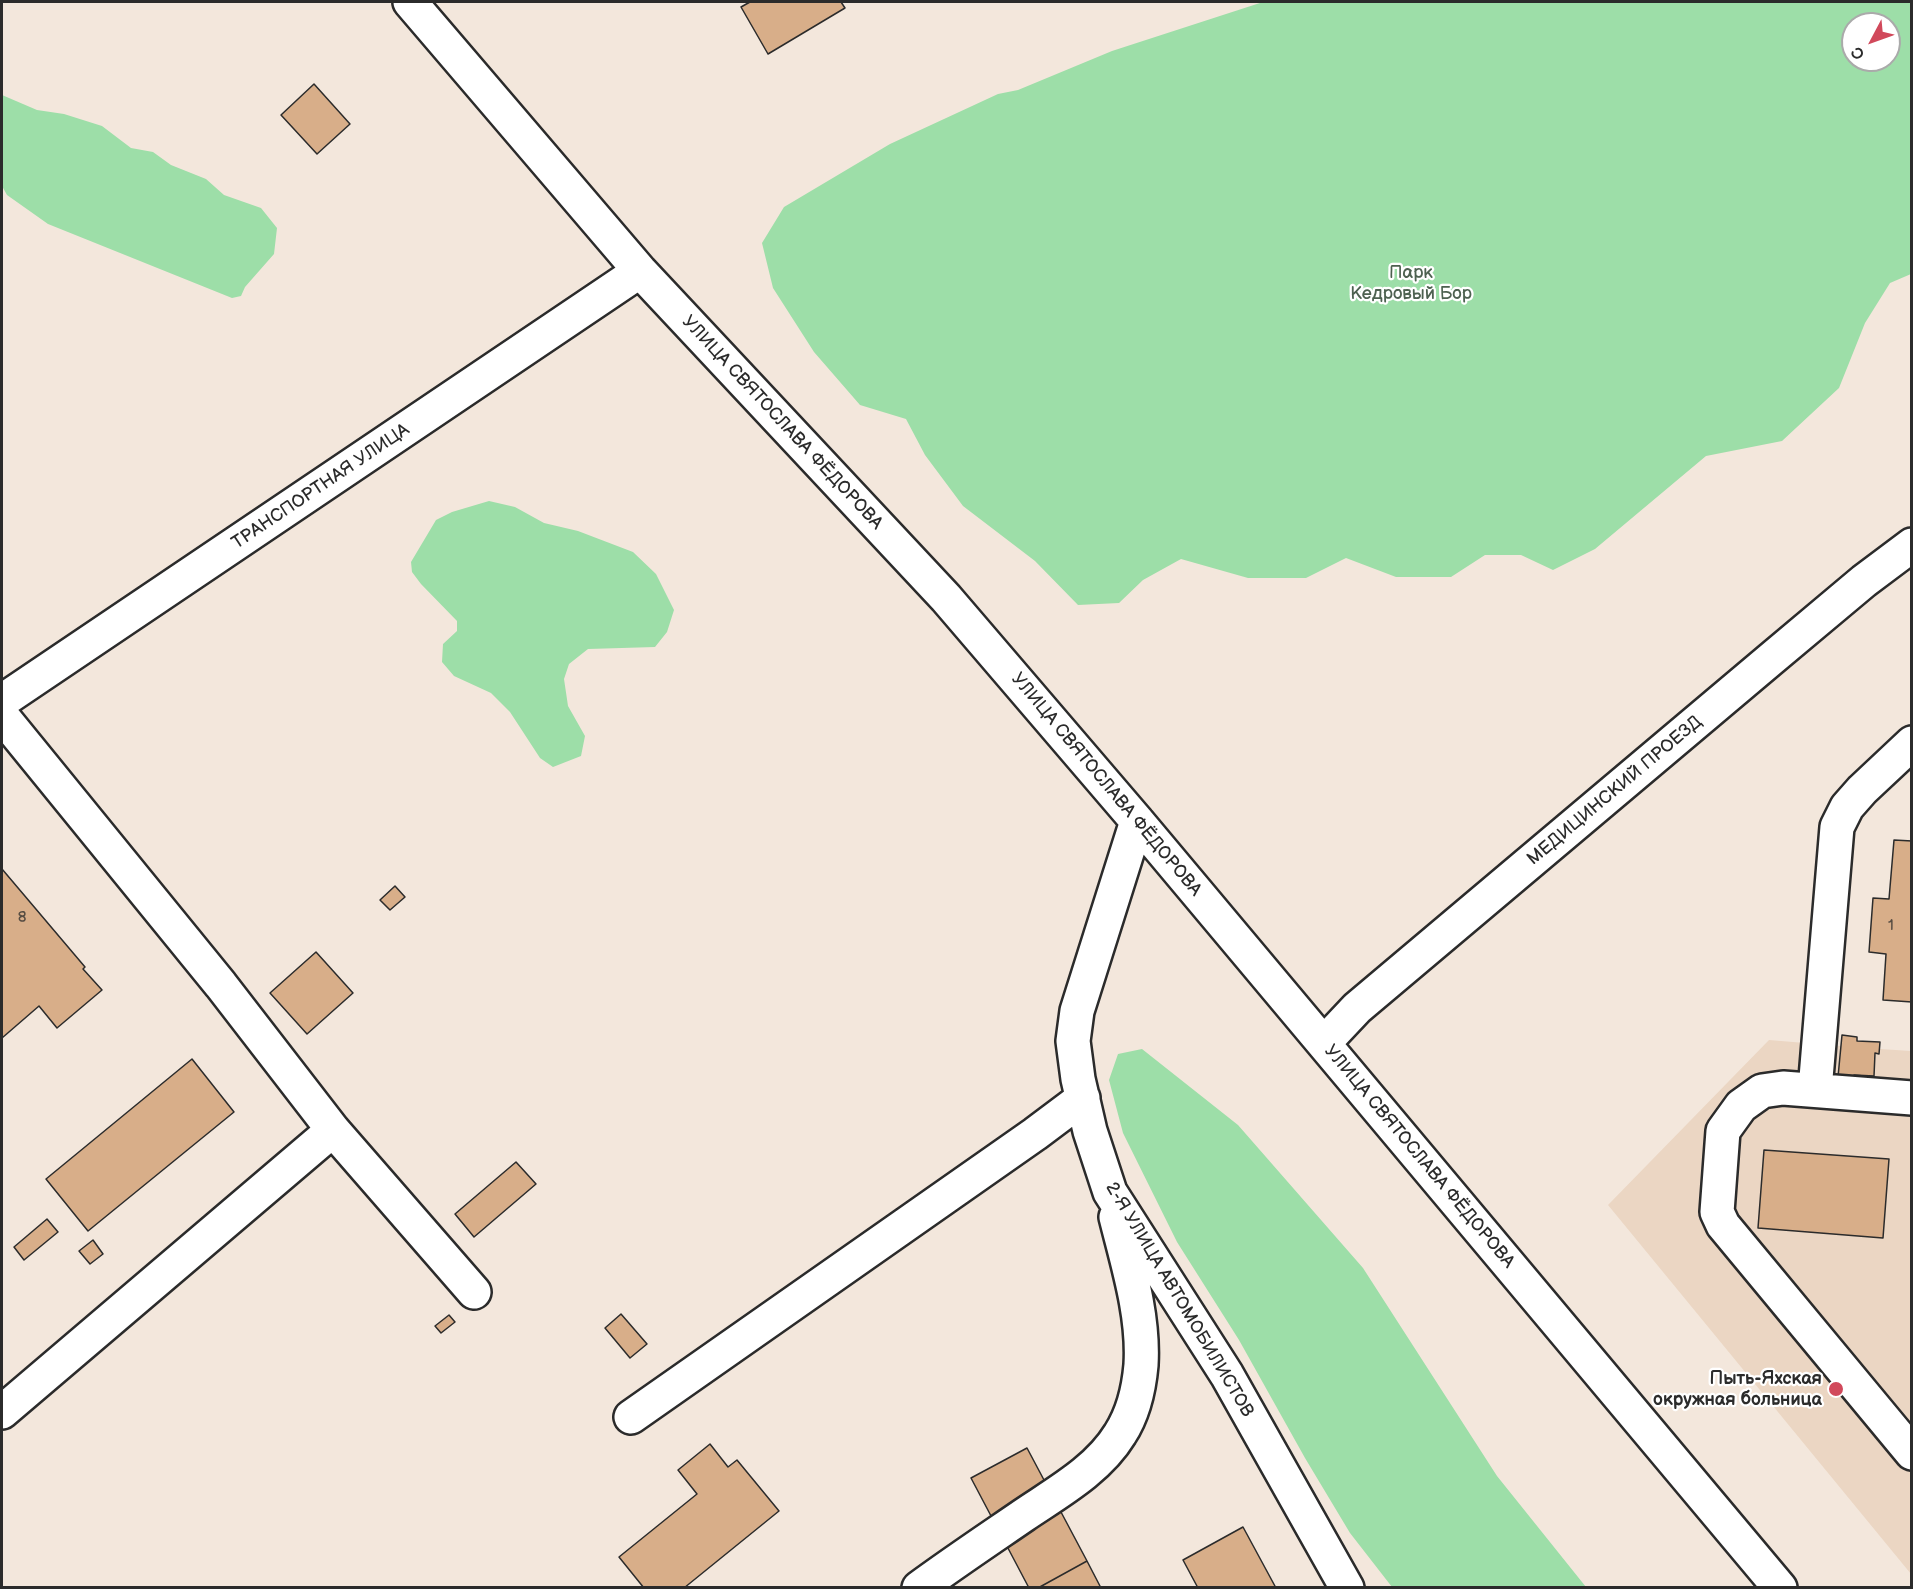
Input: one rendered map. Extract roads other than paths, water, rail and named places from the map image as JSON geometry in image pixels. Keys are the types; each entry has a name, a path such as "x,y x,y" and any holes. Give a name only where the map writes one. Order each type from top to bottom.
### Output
{"street":[{"name":"УЛИЦА СВЯТОСЛАВА ФЁДОРОВА","path":"410,2 640,271 946,598 1137,821 1780,1587"},
{"name":"ТРАНСПОРТНАЯ УЛИЦА","path":"2,702 640,271"},
{"name":"МЕДИЦИНСКИЙ ПРОЕЗД","path":"1324,1043 1358,1008 1762,666 1911,545"},
{"path":"2,716 221,985 333,1130 474,1292"},
{"path":"1815,1090 1837,827 1846,807 1911,743"},
{"name":"2-Я УЛИЦА АВТОМОБИЛИСТОВ","path":"1137,821 1077,1011 1073,1041 1090,1131 1110,1192 1227,1375 1347,1587"},
{"path":"1911,1098 1783,1088 1762,1091 1741,1106 1723,1131 1718,1212 1723,1225 1911,1453"},
{"path":"631,1417 1083,1098"},
{"path":"2,1412 333,1130"},
{"path":"919,1587 1074,1481 1100,1460 1120,1434 1134,1404 1141,1365 1140,1324 1110,1192"}],"place":[{"name":"Пыть-Яхская окружная больница","path":"1836,1389"}],"park label":[{"name":"Парк Кедровый Бор","path":"1411,283"}]}
